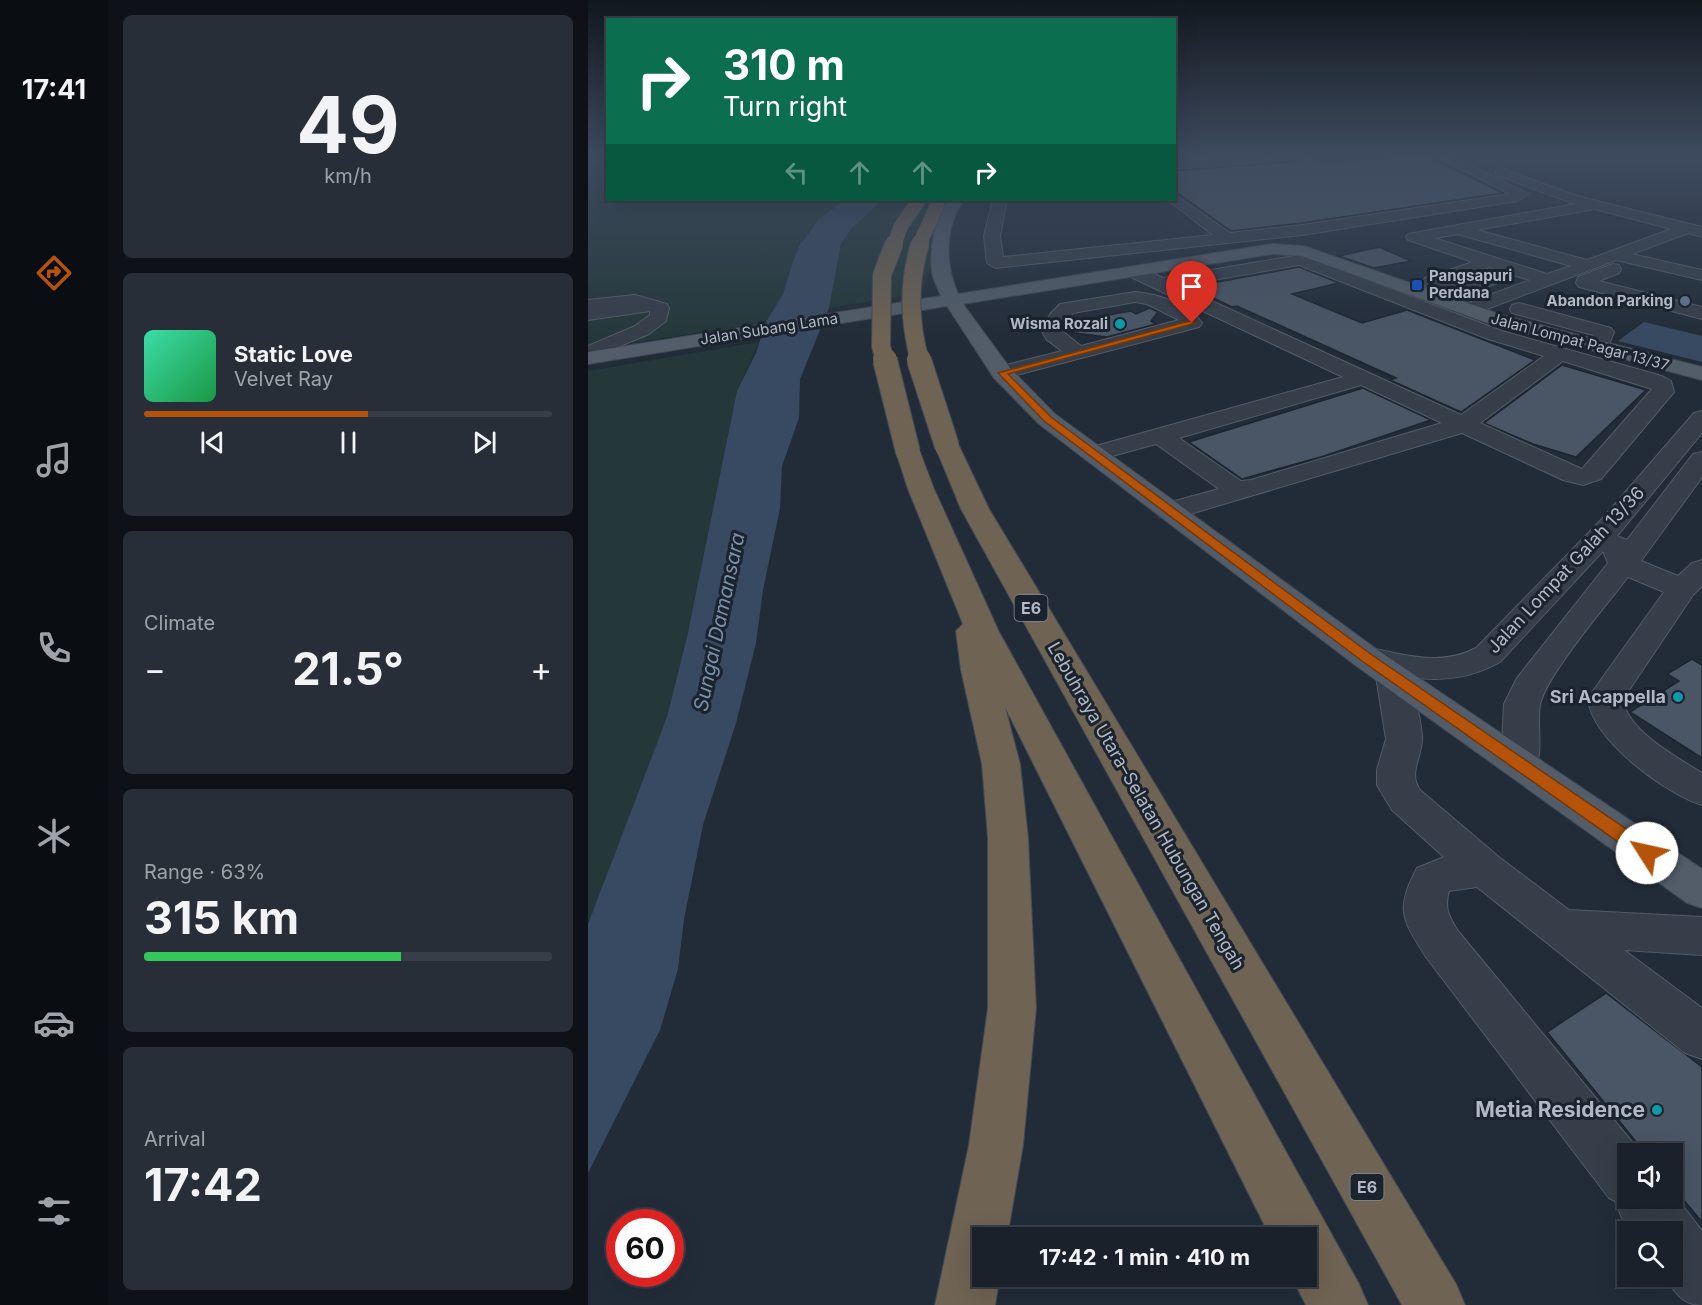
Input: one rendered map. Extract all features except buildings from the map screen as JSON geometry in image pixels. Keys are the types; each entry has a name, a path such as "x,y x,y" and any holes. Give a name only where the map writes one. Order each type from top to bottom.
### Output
{"highway":[{"path":"908,216 901,226 882,275 881,345 908,452 967,599 1296,1227"},
{"name":"Lebuhraya Utara–Selatan Hubungan Tengah","path":"930,216 925,225 910,272 912,338 947,446 975,509 1304,1082 1435,1301"},
{"path":"965,1305 996,1145 1012,1008 1008,838 1001,764 978,670 967,599"},
{"path":"1317,1266 1338,1305"}],"main road":[{"path":"948,216 941,238 941,274 951,299 982,324 1002,373 1047,419 1380,667 1702,891"},
{"name":"Jalan Lompat Pagar 13/37","path":"1184,263 1288,249 1304,251 1470,319"},
{"path":"982,324 997,305 1014,296 1060,283 1103,276 1138,255"},
{"path":"1154,282 1184,263"},
{"path":"951,299 964,292 971,278 1060,283"},
{"path":"897,308 935,291 943,280"},
{"name":"Jalan Subang Lama","path":"588,358 1060,283"},
{"path":"897,308 944,314 982,324"},
{"name":"Jalan Lompat Pagar 13/37","path":"1595,346 1700,375"}],"street":[{"path":"996,216 992,236 995,267 1008,271 1138,255 1227,238 1308,230 1397,216"},
{"path":"1198,216 1227,238"},
{"path":"1532,216 1409,237 1546,280"},
{"path":"1623,216 1681,239 1702,240"},
{"path":"1456,229 1702,300"},
{"path":"1470,319 1546,280 1592,270 1702,232"},
{"path":"1681,239 1664,251 1702,260"},
{"path":"1138,255 1184,263"},
{"path":"1002,373 1192,323 1154,282 1138,255"},
{"path":"1623,258 1702,268"},
{"path":"1623,258 1702,275"},
{"path":"1623,258 1702,287"},
{"path":"1078,353 1054,336 1051,330 1067,309 1154,282 1300,260 1495,327 1558,355 1654,381 1663,386 1663,392 1592,474 1583,477 1572,475 1154,282 1103,276"},
{"path":"1489,262 1431,282 1441,288 1459,290 1515,270"},
{"path":"1592,270 1584,280 1585,283 1702,312"},
{"path":"1576,295 1702,326"},
{"path":"588,306 635,300 660,308 659,317 642,330 588,353"},
{"path":"588,314 649,305"},
{"path":"1495,327 1519,317 1604,332 1600,342 1595,346"},
{"path":"642,330 641,334 647,338 674,345"},
{"path":"1170,511 1462,425 1558,355"},
{"path":"1094,454 1161,437 1363,378"},
{"name":"Jalan Lompat Galah 13/36","path":"1380,667 1465,666 1488,655 1612,525 1702,418"},
{"path":"1161,437 1236,489 1244,490"},
{"name":"Jalan Lompat Galah 13/36","path":"1520,763 1522,704 1534,678 1701,462"},
{"path":"1673,500 1702,504"},
{"path":"1612,525 1617,553 1623,564 1692,579 1605,699 1605,706 1623,735 1644,755 1702,791"},
{"path":"1380,667 1404,739 1396,770 1396,785 1406,800 1485,870 1564,928 1702,1037"},
{"path":"1485,870 1448,873 1432,880 1423,897 1425,918 1442,944 1617,1165"},
{"path":"1564,928 1702,936"},
{"path":"1683,1254 1702,1279"}],"green space":[{"path":"588,216 825,216 810,228 792,264 783,294 766,322 588,350"},
{"path":"865,216 944,216 930,270 920,293 829,308 841,244 852,228"},
{"path":"759,342 737,391 687,637 667,717 588,924 588,371"}],"water":[{"name":"Sungai Damansara","path":"824,216 865,216 852,228 841,244 829,308 800,379 799,418 782,466 780,508 763,590 756,643 736,723 703,825 684,919 678,969 660,1030 588,1173 588,924 667,717 687,637 737,391 756,353 766,322 783,294 800,245"},
{"path":"1644,322 1702,336 1702,362 1618,341"}],"place":[{"name":"Pangsapuri Perdana","path":"1417,285"},
{"name":"Abandon Parking","path":"1685,301"},
{"name":"Wisma Rozali","path":"1120,324"},
{"name":"Sri Acappella","path":"1678,697"},
{"name":"Metia Residence","path":"1657,1110"}],"route":[{"path":"1192,323 1184,327 1002,373 1047,419 1367,658 1647,853"}]}
